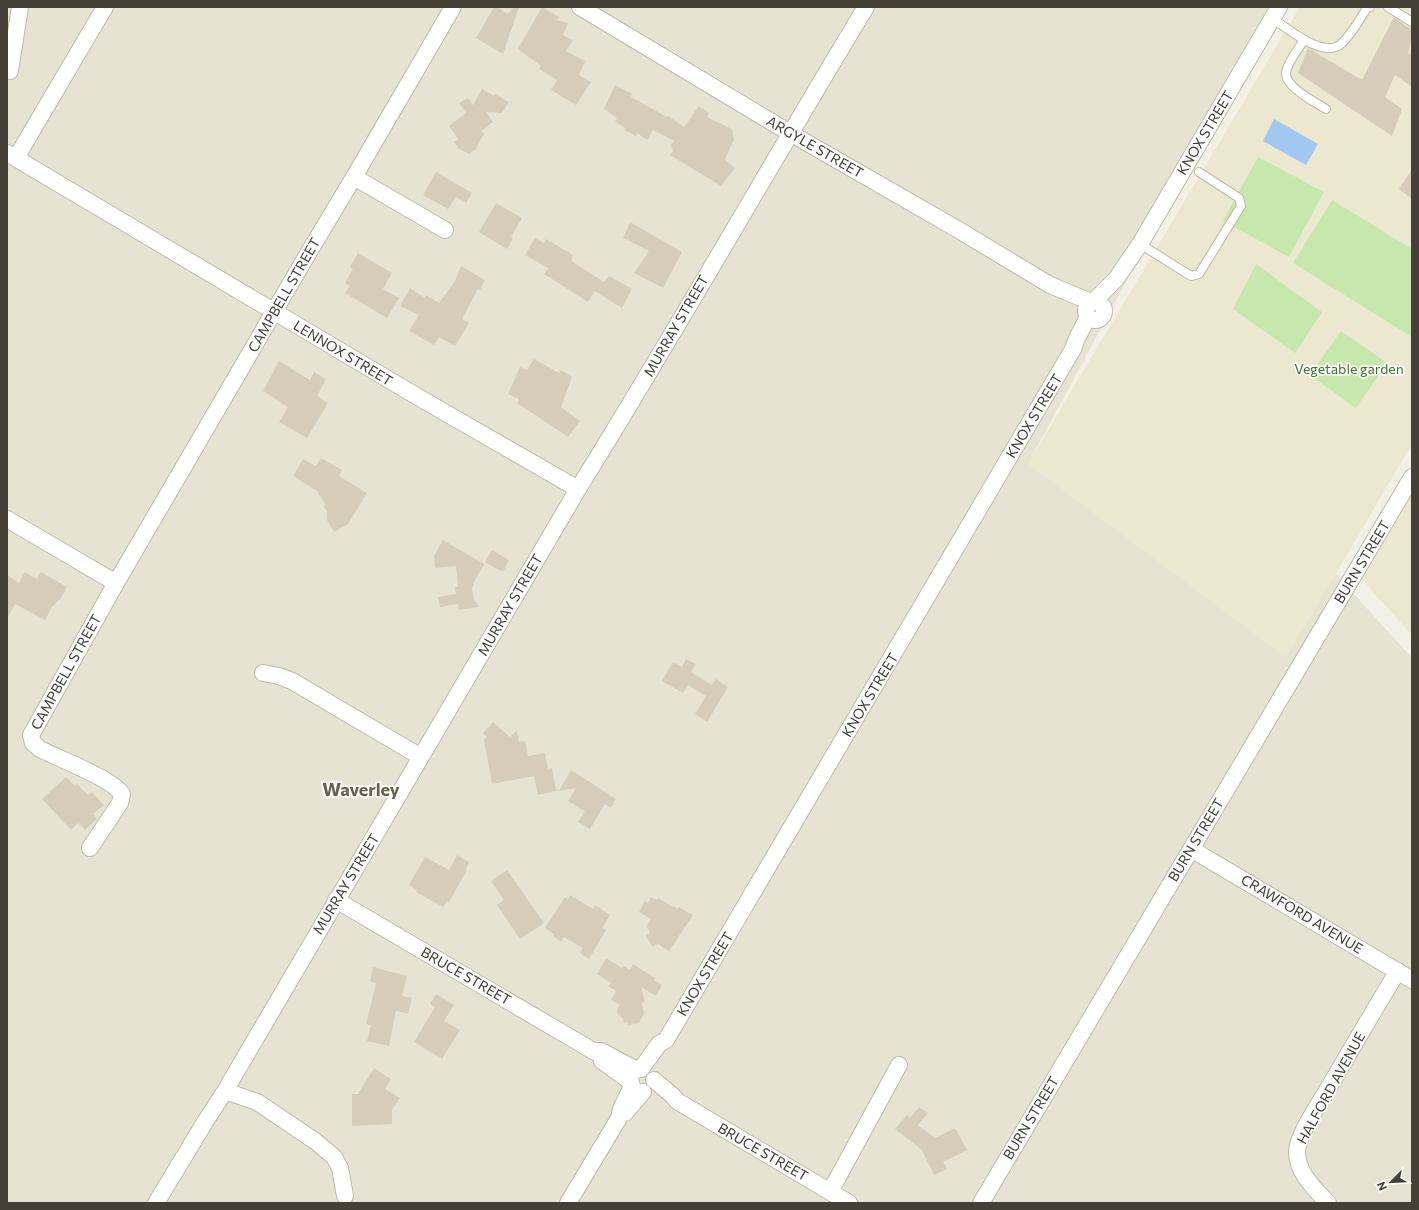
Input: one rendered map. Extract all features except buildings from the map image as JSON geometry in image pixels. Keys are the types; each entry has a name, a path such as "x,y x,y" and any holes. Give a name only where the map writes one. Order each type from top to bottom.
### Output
{"street":[{"path":"10,71 20,7"},
{"path":"12,155 105,7"},
{"name":"CAMPBELL STREET","path":"90,848 120,803 122,794 118,789 99,777 40,749 33,742 31,735 116,582 453,7"},
{"name":"ARGYLE STREET","path":"580,7 790,133 957,229 1093,311"},
{"name":"MURRAY STREET","path":"156,1203 225,1091 578,489 630,405 866,7"},
{"name":"KNOX STREET","path":"568,1203 619,1118 621,1109 642,1080 659,1044 666,1040 1073,349 1077,338 1093,311 1140,244 1276,13"},
{"name":"LENNOX STREET","path":"12,155 418,397 578,489"},
{"path":"354,177 445,230"},
{"name":"BURN STREET","path":"981,1203 1412,477"},
{"path":"7,519 116,582"},
{"path":"263,673 279,676 292,681 421,757"},
{"name":"CRAWFORD AVENUE","path":"1191,849 1412,980"},
{"name":"BRUCE STREET","path":"336,900 595,1052 601,1051 670,1101 677,1101 850,1203"},
{"name":"HALFORD AVENUE","path":"1328,1203 1306,1178 1301,1168 1297,1152 1298,1143 1315,1110 1398,971"},
{"path":"830,1192 899,1065"},
{"path":"225,1091 257,1102 315,1141 334,1157 340,1168 345,1196"}],"lane":[{"path":"1276,13 1304,40 1324,48 1334,48 1342,43 1367,8 1370,7"},
{"path":"1388,7 1412,22"},
{"path":"1304,40 1286,72 1287,79 1291,86 1326,109"},
{"path":"1140,244 1191,276 1199,274 1241,206 1240,198 1199,172"}],"shaded area":[{"path":"7,7 1274,7 1028,464 1334,572 1412,658 1412,1203 7,1203"},
{"path":"1300,7 1412,7 1412,444 1286,658 1028,464"},
{"path":"1412,479 1412,635 1356,573"}],"green space":[{"path":"1258,157 1324,192 1289,257 1223,221"},
{"path":"1332,200 1412,249 1412,337 1293,263"},
{"path":"1256,264 1322,312 1295,353 1233,309"},
{"name":"Vegetable garden","path":"1341,331 1387,363 1356,408 1310,375"}],"water":[{"path":"1274,119 1318,144 1306,165 1263,141"}],"district":[{"name":"Waverley","path":"361,790"}]}
